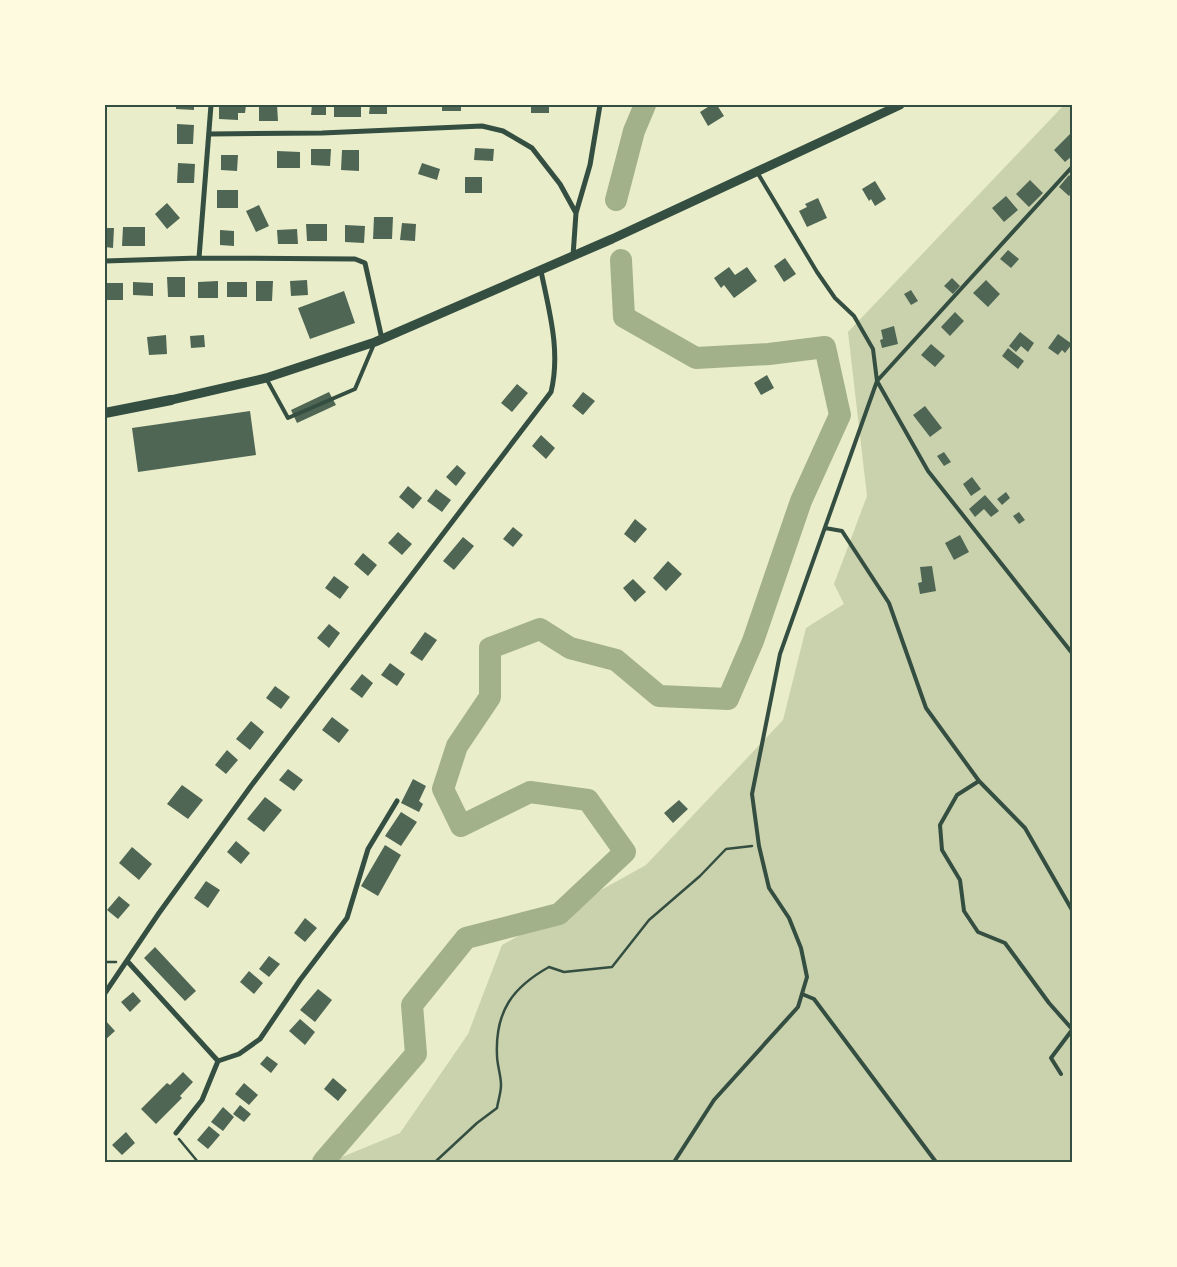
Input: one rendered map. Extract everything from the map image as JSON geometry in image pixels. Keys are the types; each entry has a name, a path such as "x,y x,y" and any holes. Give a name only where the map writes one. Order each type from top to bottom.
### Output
{"main road":[{"path":"105,413 171,400"}],"street":[{"path":"200,258 210,134 210,105"},
{"path":"572,257 576,214 590,165 600,105"},
{"path":"171,400 266,378 379,340 541,271 900,105"},
{"path":"210,134 322,133 482,126 503,131 532,148 560,184 576,214"},
{"path":"105,261 200,258 355,258 365,263 368,271 379,340"},
{"path":"105,994 159,913 252,786 551,392 555,375 555,350 541,271"},
{"path":"176,1133 202,1100 218,1061 239,1054 260,1039 300,980 348,918 368,849 397,801"},
{"path":"128,962 218,1061"}],"lane":[{"path":"674,1162 714,1100 798,1007 807,976 801,948 789,918 769,888 759,846 752,794 780,654 877,381 1072,168"},
{"path":"757,172 817,272 835,298 854,316 873,349 877,381 928,471 1072,653"},
{"path":"266,378 288,418 355,390 379,340"},
{"path":"825,528 842,532 889,603 926,708 979,781 1025,828 1072,910"},
{"path":"979,781 957,795 940,826 942,850 960,880 964,911 978,932 1005,943 1048,1003 1072,1030 1051,1058 1061,1074"},
{"path":"802,994 814,998 936,1162"}],"path":[{"path":"435,1162 477,1123 497,1108 502,1086 496,1054 501,1020 510,998 530,978 549,967 564,972 612,967 649,920 700,876 726,849 759,846"},
{"path":"176,1133 189,1153 198,1162"}],"green space":[{"path":"1064,105 1072,105 1072,1162 330,1162 400,1133 468,1034 502,945 646,865 783,720 806,628 844,604 834,584 867,496 848,332"}],"building":[{"path":"176,105 194,105 194,110 176,109"},
{"path":"219,105 246,105 245,113 238,113 238,120 219,119"},
{"path":"259,105 277,105 278,121 259,121"},
{"path":"312,105 326,105 326,115 311,115"},
{"path":"334,105 361,105 361,117 334,117"},
{"path":"370,105 387,105 387,114 369,114"},
{"path":"442,105 461,105 461,111 442,111"},
{"path":"531,105 549,105 549,113 531,113"},
{"path":"711,105 717,105 724,116 708,126 700,112"},
{"path":"177,124 194,125 193,144 177,144"},
{"path":"1070,134 1072,156 1065,162 1054,150"},
{"path":"475,148 494,149 493,161 474,160"},
{"path":"311,149 331,149 330,166 311,165"},
{"path":"342,150 359,150 359,171 341,170"},
{"path":"277,151 300,152 300,168 277,168"},
{"path":"221,155 238,155 237,171 221,170"},
{"path":"178,163 195,164 194,183 177,183"},
{"path":"422,163 440,169 437,180 418,174"},
{"path":"1069,175 1072,178 1072,192 1069,196 1059,187"},
{"path":"465,177 482,177 482,193 465,193"},
{"path":"1030,180 1043,193 1029,207 1016,194"},
{"path":"875,181 886,199 875,206 871,199 869,201 862,189"},
{"path":"217,190 238,190 238,208 217,208"},
{"path":"1006,196 1018,210 1004,222 992,208"},
{"path":"818,198 827,218 807,227 799,211 807,207 805,204"},
{"path":"167,203 180,218 167,229 155,214"},
{"path":"259,205 269,226 256,232 246,211"},
{"path":"374,217 393,217 392,239 373,239"},
{"path":"402,223 416,224 415,241 400,240"},
{"path":"306,224 327,224 327,241 307,241"},
{"path":"345,225 365,226 364,243 345,242"},
{"path":"123,227 145,227 145,246 122,246"},
{"path":"105,228 114,228 113,248 105,247"},
{"path":"297,229 298,244 278,244 277,230"},
{"path":"220,230 234,231 234,246 220,245"},
{"path":"1008,250 1019,259 1011,268 1000,259"},
{"path":"785,258 796,274 784,282 774,266"},
{"path":"729,267 735,275 747,267 757,281 734,298 724,285 721,288 714,278"},
{"path":"167,277 185,277 185,297 168,297"},
{"path":"952,278 960,286 953,294 944,286"},
{"path":"307,280 308,295 291,296 290,281"},
{"path":"986,280 1000,294 988,307 973,293"},
{"path":"218,281 218,298 198,298 198,282"},
{"path":"256,281 273,281 272,301 256,301"},
{"path":"133,282 153,283 153,296 133,295"},
{"path":"227,282 247,282 247,297 227,297"},
{"path":"105,283 123,283 123,300 105,300"},
{"path":"911,290 918,301 911,305 904,294"},
{"path":"344,291 355,323 310,339 298,308"},
{"path":"955,312 964,321 950,336 941,327"},
{"path":"894,326 898,344 882,348 880,340 883,339 881,330"},
{"path":"1020,332 1034,343 1028,352 1021,346 1016,352 1009,346"},
{"path":"1058,334 1072,344 1065,353 1062,350 1058,355 1048,348"},
{"path":"166,335 167,354 149,355 147,337"},
{"path":"204,335 205,347 191,348 190,336"},
{"path":"931,344 945,356 935,367 921,355"},
{"path":"1008,348 1024,361 1018,369 1002,356"},
{"path":"767,375 774,388 761,395 754,383"},
{"path":"517,384 528,393 512,412 501,403"},
{"path":"329,392 336,405 297,423 291,410"},
{"path":"583,392 595,401 583,415 572,406"},
{"path":"925,406 942,428 930,437 913,415"},
{"path":"250,411 256,455 138,472 132,428"},
{"path":"541,435 555,448 546,459 532,446"},
{"path":"944,452 951,462 944,466 937,456"},
{"path":"457,465 466,473 456,486 446,477"},
{"path":"972,477 981,489 971,496 963,484"},
{"path":"408,486 422,498 413,509 399,497"},
{"path":"436,489 451,500 442,512 427,501"},
{"path":"1006,492 1010,498 1002,505 997,499"},
{"path":"985,495 999,511 991,517 984,509 975,517 969,509"},
{"path":"1019,512 1025,520 1019,524 1013,516"},
{"path":"635,519 647,529 635,543 624,534"},
{"path":"513,527 523,535 513,547 503,539"},
{"path":"398,532 412,544 402,555 388,543"},
{"path":"960,535 969,552 954,560 945,543"},
{"path":"463,537 474,546 454,570 443,561"},
{"path":"363,553 377,565 368,576 354,564"},
{"path":"668,561 682,574 666,591 653,578"},
{"path":"932,566 936,591 920,594 918,583 922,582 920,567"},
{"path":"334,576 349,587 340,599 325,588"},
{"path":"633,579 646,592 635,602 623,588"},
{"path":"329,624 340,633 329,648 317,638"},
{"path":"425,632 437,640 422,661 410,653"},
{"path":"390,663 405,674 397,686 381,675"},
{"path":"362,674 373,683 362,698 350,689"},
{"path":"275,686 290,697 281,709 266,698"},
{"path":"332,717 349,730 339,743 322,730"},
{"path":"251,721 264,732 250,750 236,739"},
{"path":"227,750 238,760 226,774 215,765"},
{"path":"288,769 303,780 294,791 279,780"},
{"path":"413,779 426,786 419,801 423,804 419,812 401,803"},
{"path":"182,785 203,800 188,819 167,804"},
{"path":"265,797 282,810 264,832 247,819"},
{"path":"679,800 688,809 673,823 664,813"},
{"path":"401,812 417,822 401,846 385,836"},
{"path":"236,841 250,853 241,864 227,852"},
{"path":"385,845 401,855 378,896 361,886"},
{"path":"132,847 152,864 139,880 119,863"},
{"path":"206,881 220,890 208,908 194,898"},
{"path":"119,896 130,905 118,919 107,910"},
{"path":"305,918 317,928 305,942 294,933"},
{"path":"155,947 196,991 185,1001 144,958"},
{"path":"269,956 280,964 269,977 259,969"},
{"path":"249,971 263,983 254,994 240,982"},
{"path":"318,989 332,1000 315,1022 300,1010"},
{"path":"133,992 141,1001 130,1012 121,1002"},
{"path":"300,1019 315,1032 305,1045 289,1031"},
{"path":"105,1020 115,1031 105,1040"},
{"path":"267,1056 278,1064 271,1073 260,1064"},
{"path":"183,1072 193,1082 180,1096 182,1098 156,1124 141,1109 167,1083 170,1085"},
{"path":"333,1078 347,1090 338,1101 324,1089"},
{"path":"244,1083 258,1095 249,1105 235,1094"},
{"path":"240,1105 251,1114 244,1122 233,1114"},
{"path":"223,1107 234,1117 223,1131 211,1122"},
{"path":"209,1126 220,1135 208,1149 197,1140"},
{"path":"126,1132 135,1143 122,1155 112,1145"}],"waterway":[{"path":"616,200 634,131 645,105"},
{"path":"323,1162 416,1054 412,1005 466,938 559,914 625,852 588,800 530,792 461,826 443,789 457,746 490,697 490,648 540,629 570,648 616,660 659,696 728,699 753,641 801,501 840,415 825,347 769,354 696,358 624,317 621,260"}]}
